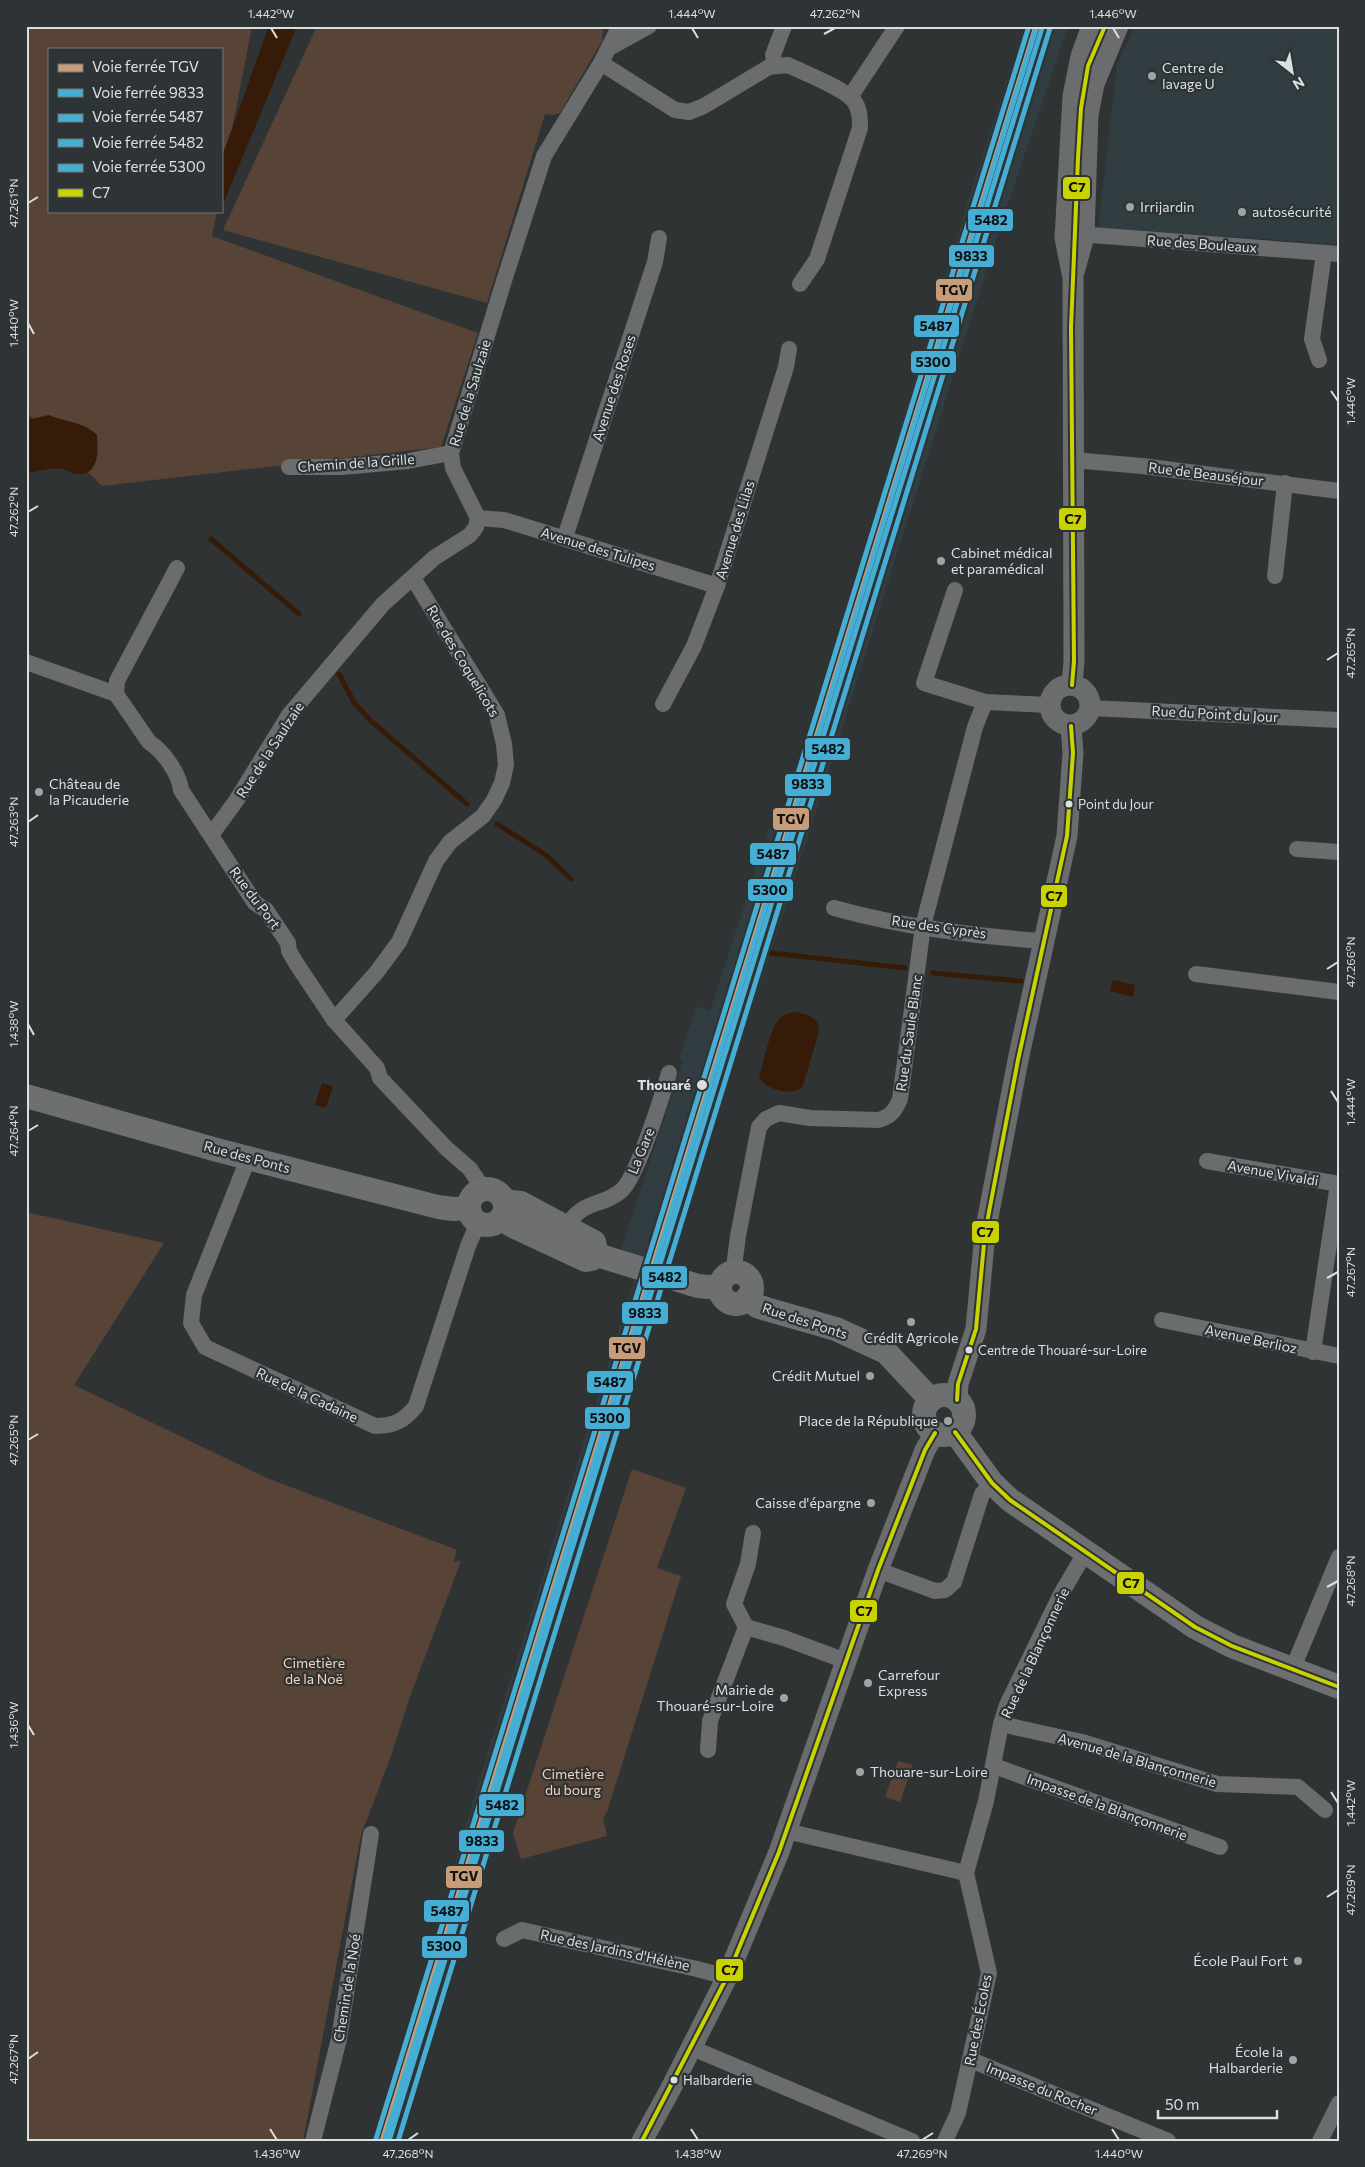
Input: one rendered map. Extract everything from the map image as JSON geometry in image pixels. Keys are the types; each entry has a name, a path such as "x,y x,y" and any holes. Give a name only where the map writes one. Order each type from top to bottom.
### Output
{"main road":[{"name":"Rue des Ponts","path":"26,1096 122,1124 438,1207 454,1209 487,1208 521,1204 594,1242 607,1259"},
{"name":"Rue des Ponts","path":"487,1208 513,1226 586,1260 607,1259 690,1284 728,1280 723,1296 730,1302 740,1303 748,1297 757,1306 836,1329 886,1352 931,1400"},
{"path":"945,1433 961,1427 964,1412 957,1400 944,1395 931,1400 926,1406 925,1422 929,1428 945,1433 1010,1500 1195,1627 1232,1646 1339,1687"}],"street":[{"name":"Rue de la Saulzaie","path":"211,835 236,801 289,715 382,604 434,558 470,535 476,527 478,518 453,468 451,453 544,156 602,63 616,33 623,26"},
{"path":"609,48 649,26"},
{"path":"775,66 773,55 784,26"},
{"path":"850,97 897,26"},
{"path":"1073,675 1050,698 1049,705 1053,718 1064,725 1071,726 1084,720 1090,708 1090,701 1073,675 1073,96 1081,56 1092,26"},
{"path":"1074,237 1088,115 1094,84 1118,26"},
{"path":"602,63 675,110 689,112 704,106 775,66 788,65 850,97 859,113 860,128 817,259 800,284"},
{"name":"Rue des Bouleaux","path":"1074,237 1332,253"},
{"name":"Avenue des Roses","path":"566,537 655,262 659,238"},
{"path":"1319,360 1312,340 1332,253"},
{"name":"Avenue des Lilas","path":"663,704 694,646 718,586 786,367 789,349"},
{"name":"Chemin de la Grille","path":"290,467 352,466 408,461 451,453"},
{"name":"Rue de Beauséjour","path":"1073,460 1339,491"},
{"path":"1275,576 1285,484"},
{"name":"Avenue des Tulipes","path":"478,518 504,520 566,537 718,586"},
{"path":"26,662 116,694 117,681 177,568"},
{"name":"Rue des Coquelicots","path":"334,1020 376,973 399,942 436,861 450,842 483,816 494,800 502,783 506,765 504,744 497,715 413,578"},
{"path":"955,590 924,683 985,702 1049,705"},
{"name":"Rue du Port","path":"116,694 149,742 157,747 180,780 181,790 256,903 266,910 280,929 293,957 334,1020 377,1068 380,1078 446,1148 470,1169 487,1208"},
{"name":"Rue du Saule Blanc","path":"728,1280 735,1259 759,1127 766,1119 779,1114 810,1118 880,1120 890,1116 896,1108 900,1099 923,926 975,727 985,702"},
{"name":"Rue du Point du Jour","path":"1090,708 1339,720"},
{"path":"957,1400 958,1384 976,1329 986,1233 1019,1054 1067,836 1073,753 1071,726"},
{"path":"1297,850 1339,852"},
{"name":"Rue des Cyprès","path":"834,908 855,914 923,926 1045,941"},
{"path":"1196,974 1339,992"},
{"name":"La Gare","path":"566,1227 584,1207 615,1195 626,1186 653,1120 669,1072"},
{"name":"Rue de la Cadaine","path":"247,1156 194,1295 191,1323 205,1346 374,1426 388,1426 400,1422 416,1406 468,1246 487,1208"},
{"name":"Avenue Vivaldi","path":"1207,1161 1339,1184"},
{"path":"1313,1352 1339,1184"},
{"name":"Avenue Berlioz","path":"1162,1320 1339,1356"},
{"path":"642,2141 692,2048 727,1977 786,1832 878,1570 925,1450 945,1433"},
{"path":"878,1570 935,1591 945,1590 954,1582 982,1494 998,1487"},
{"path":"753,1533 748,1564 734,1604 746,1627 784,1638 846,1661"},
{"name":"Rue de la Blançonnerie","path":"966,1873 986,1801 1001,1724 1007,1705 1061,1594 1085,1553"},
{"path":"1293,1668 1339,1557"},
{"path":"708,1750 710,1722 746,1627"},
{"name":"Avenue de la Blançonnerie","path":"1001,1724 1082,1742 1217,1784 1298,1787 1325,1810"},
{"name":"Impasse de la Blançonnerie","path":"994,1766 1220,1847"},
{"path":"786,1832 966,1873"},
{"name":"Chemin de la Noé","path":"313,2141 339,2039 371,1834"},
{"name":"Rue des Écoles","path":"945,2141 958,2113 989,1973 966,1873"},
{"name":"Rue des Jardins d'Hélène","path":"504,1939 522,1930 697,1968 727,1977"},
{"path":"692,2048 912,2141"},
{"name":"Impasse du Rocher","path":"970,2060 1168,2141"},
{"path":"1320,2141 1338,2107"}],"shaded area":[{"path":"269,26 297,26 224,202 222,203 222,156"},
{"path":"1024,26 1068,26 989,262 670,1266 621,1250 683,1060 679,1059 696,1006 710,1011 769,828 778,832 969,198"},
{"path":"1135,26 1339,26 1339,245 1259,238 1098,230 1117,64"},
{"path":"49,415 86,427 97,435 96,461 90,471 85,474 77,474 62,469 53,469 26,473 26,420"},
{"path":"1113,980 1135,985 1133,997 1110,991"},
{"path":"797,1012 815,1020 819,1031 803,1086 793,1091 780,1091 768,1086 759,1078 775,1025 783,1016"},
{"path":"322,1083 333,1086 326,1108 315,1105"},
{"path":"634,1280 662,1289 403,2141 371,2141 414,2004 479,1781"}],"green space":[{"path":"26,26 252,26 222,182 222,48 48,48 48,212 217,212 212,236 478,333 441,447 102,486 26,412"},
{"path":"317,26 603,26 602,41 560,113 553,115 545,114 487,303 223,230"},
{"name":"Cimetière de la Noë","path":"26,1212 164,1243 74,1385 267,1478 457,1550 453,1562 461,1561 409,1699 391,1756 361,1835 303,2141 26,2141"},
{"name":"Cimetière du bourg","path":"632,1469 686,1488 657,1568 681,1576 607,1812 603,1818 607,1836 521,1859 513,1833"},
{"path":"898,1761 913,1765 900,1802 885,1797"}],"waterway":[{"path":"211,539 299,614"},
{"path":"339,674 355,704 370,720 467,804"},
{"path":"497,824 546,855 571,879"},
{"path":"771,953 905,968"},
{"path":"933,973 1021,981"}],"rail line":[{"name":"5487","path":"376,2139 1029,26"},
{"name":"TGV","path":"382,2141 1036,26"},
{"name":"5300","path":"385,2139 1037,26"},
{"name":"9833","path":"389,2141 1042,28"},
{"name":"5482","path":"398,2141 1050,28"}],"transit line":[{"name":"C7","path":"1072,685 1074,661 1071,328 1078,158 1081,108 1088,66 1105,26"},
{"name":"C7","path":"957,1400 958,1384 976,1329 985,1233 1018,1060 1067,836 1073,753 1071,726"},
{"name":"C7","path":"955,1432 992,1483 1010,1500 1195,1627 1232,1646 1339,1687"},
{"name":"C7","path":"642,2141 727,1977 779,1852 878,1570 925,1450 935,1433"}],"place":[{"name":"Centre de lavage U","path":"1152,76"},
{"name":"Irrijardin","path":"1130,207"},
{"name":"autosécurité","path":"1242,212"},
{"name":"Cabinet médical et paramédical","path":"941,561"},
{"name":"Château de la Picauderie","path":"39,792"},
{"name":"Point du Jour","path":"1069,804"},
{"name":"Thouaré","path":"702,1085"},
{"name":"Crédit Agricole","path":"911,1322"},
{"name":"Centre de Thouaré-sur-Loire","path":"969,1350"},
{"name":"Crédit Mutuel","path":"870,1376"},
{"name":"Place de la République","path":"948,1421"},
{"name":"Caisse d'épargne","path":"871,1503"},
{"name":"Carrefour Express","path":"868,1683"},
{"name":"Mairie de Thouaré-sur-Loire","path":"784,1698"},
{"name":"Thouare-sur-Loire","path":"860,1772"},
{"name":"École Paul Fort","path":"1298,1961"},
{"name":"École la Halbarderie","path":"1293,2060"},
{"name":"Halbarderie","path":"674,2080"}]}
